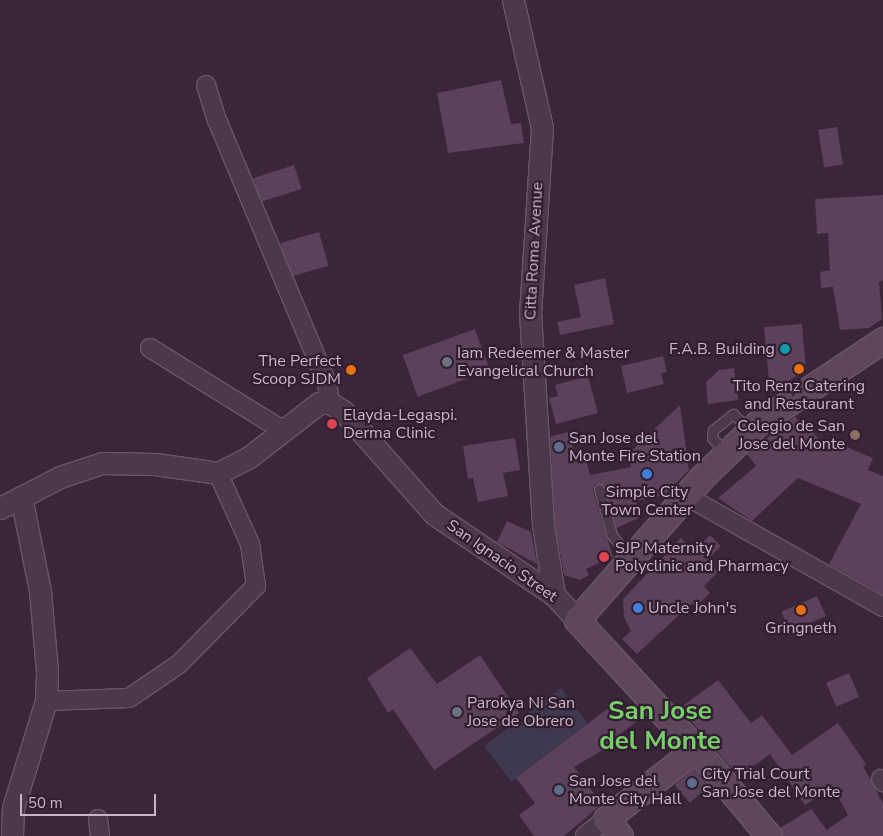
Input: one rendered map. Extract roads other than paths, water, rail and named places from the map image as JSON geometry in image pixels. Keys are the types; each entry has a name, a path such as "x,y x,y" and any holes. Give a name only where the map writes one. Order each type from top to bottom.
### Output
{"main road":[{"path":"577,620 629,557 750,431 883,340"},
{"name":"San Ignacio Street","path":"577,620 696,749 769,836"},
{"path":"613,828 696,749"}],"street":[{"name":"Citta Roma Avenue","path":"513,0 521,21 542,128 530,312 543,525 554,595"},
{"path":"0,508 60,477 102,463 155,464 218,473 248,458 319,403 330,403 327,383 217,120 206,85"},
{"path":"150,348 284,431"},
{"name":"San Ignacio Street","path":"330,403 343,411 434,514 554,595 577,620"},
{"path":"46,701 129,698 179,664 256,586 250,544 218,473"},
{"path":"686,496 883,607"},
{"path":"12,836 13,808 46,701 40,591 21,497"},
{"path":"585,836 613,828"}],"lane":[{"path":"599,489 612,535 629,557"}],"place":[{"name":"F.A.B. Building","path":"785,349"},
{"name":"Iam Redeemer & Master Evangelical Church","path":"447,362"},
{"name":"Tito Renz Catering and Restaurant","path":"799,369"},
{"name":"The Perfect Scoop SJDM","path":"351,370"},
{"name":"Elayda-Legaspi. Derma Clinic","path":"332,424"},
{"name":"Colegio de San Jose del Monte","path":"855,435"},
{"name":"San Jose del Monte Fire Station","path":"559,447"},
{"name":"Simple City Town Center","path":"647,474"},
{"name":"SJP Maternity Polyclinic and Pharmacy","path":"604,557"},
{"name":"Uncle John's","path":"638,608"},
{"name":"Gringneth","path":"801,610"},
{"name":"Parokya Ni San Jose de Obrero","path":"457,712"},
{"name":"City Trial Court San Jose del Monte","path":"692,783"},
{"name":"San Jose del Monte City Hall","path":"559,790"}],"district":[{"name":"San Jose del Monte","path":"660,726"}]}
